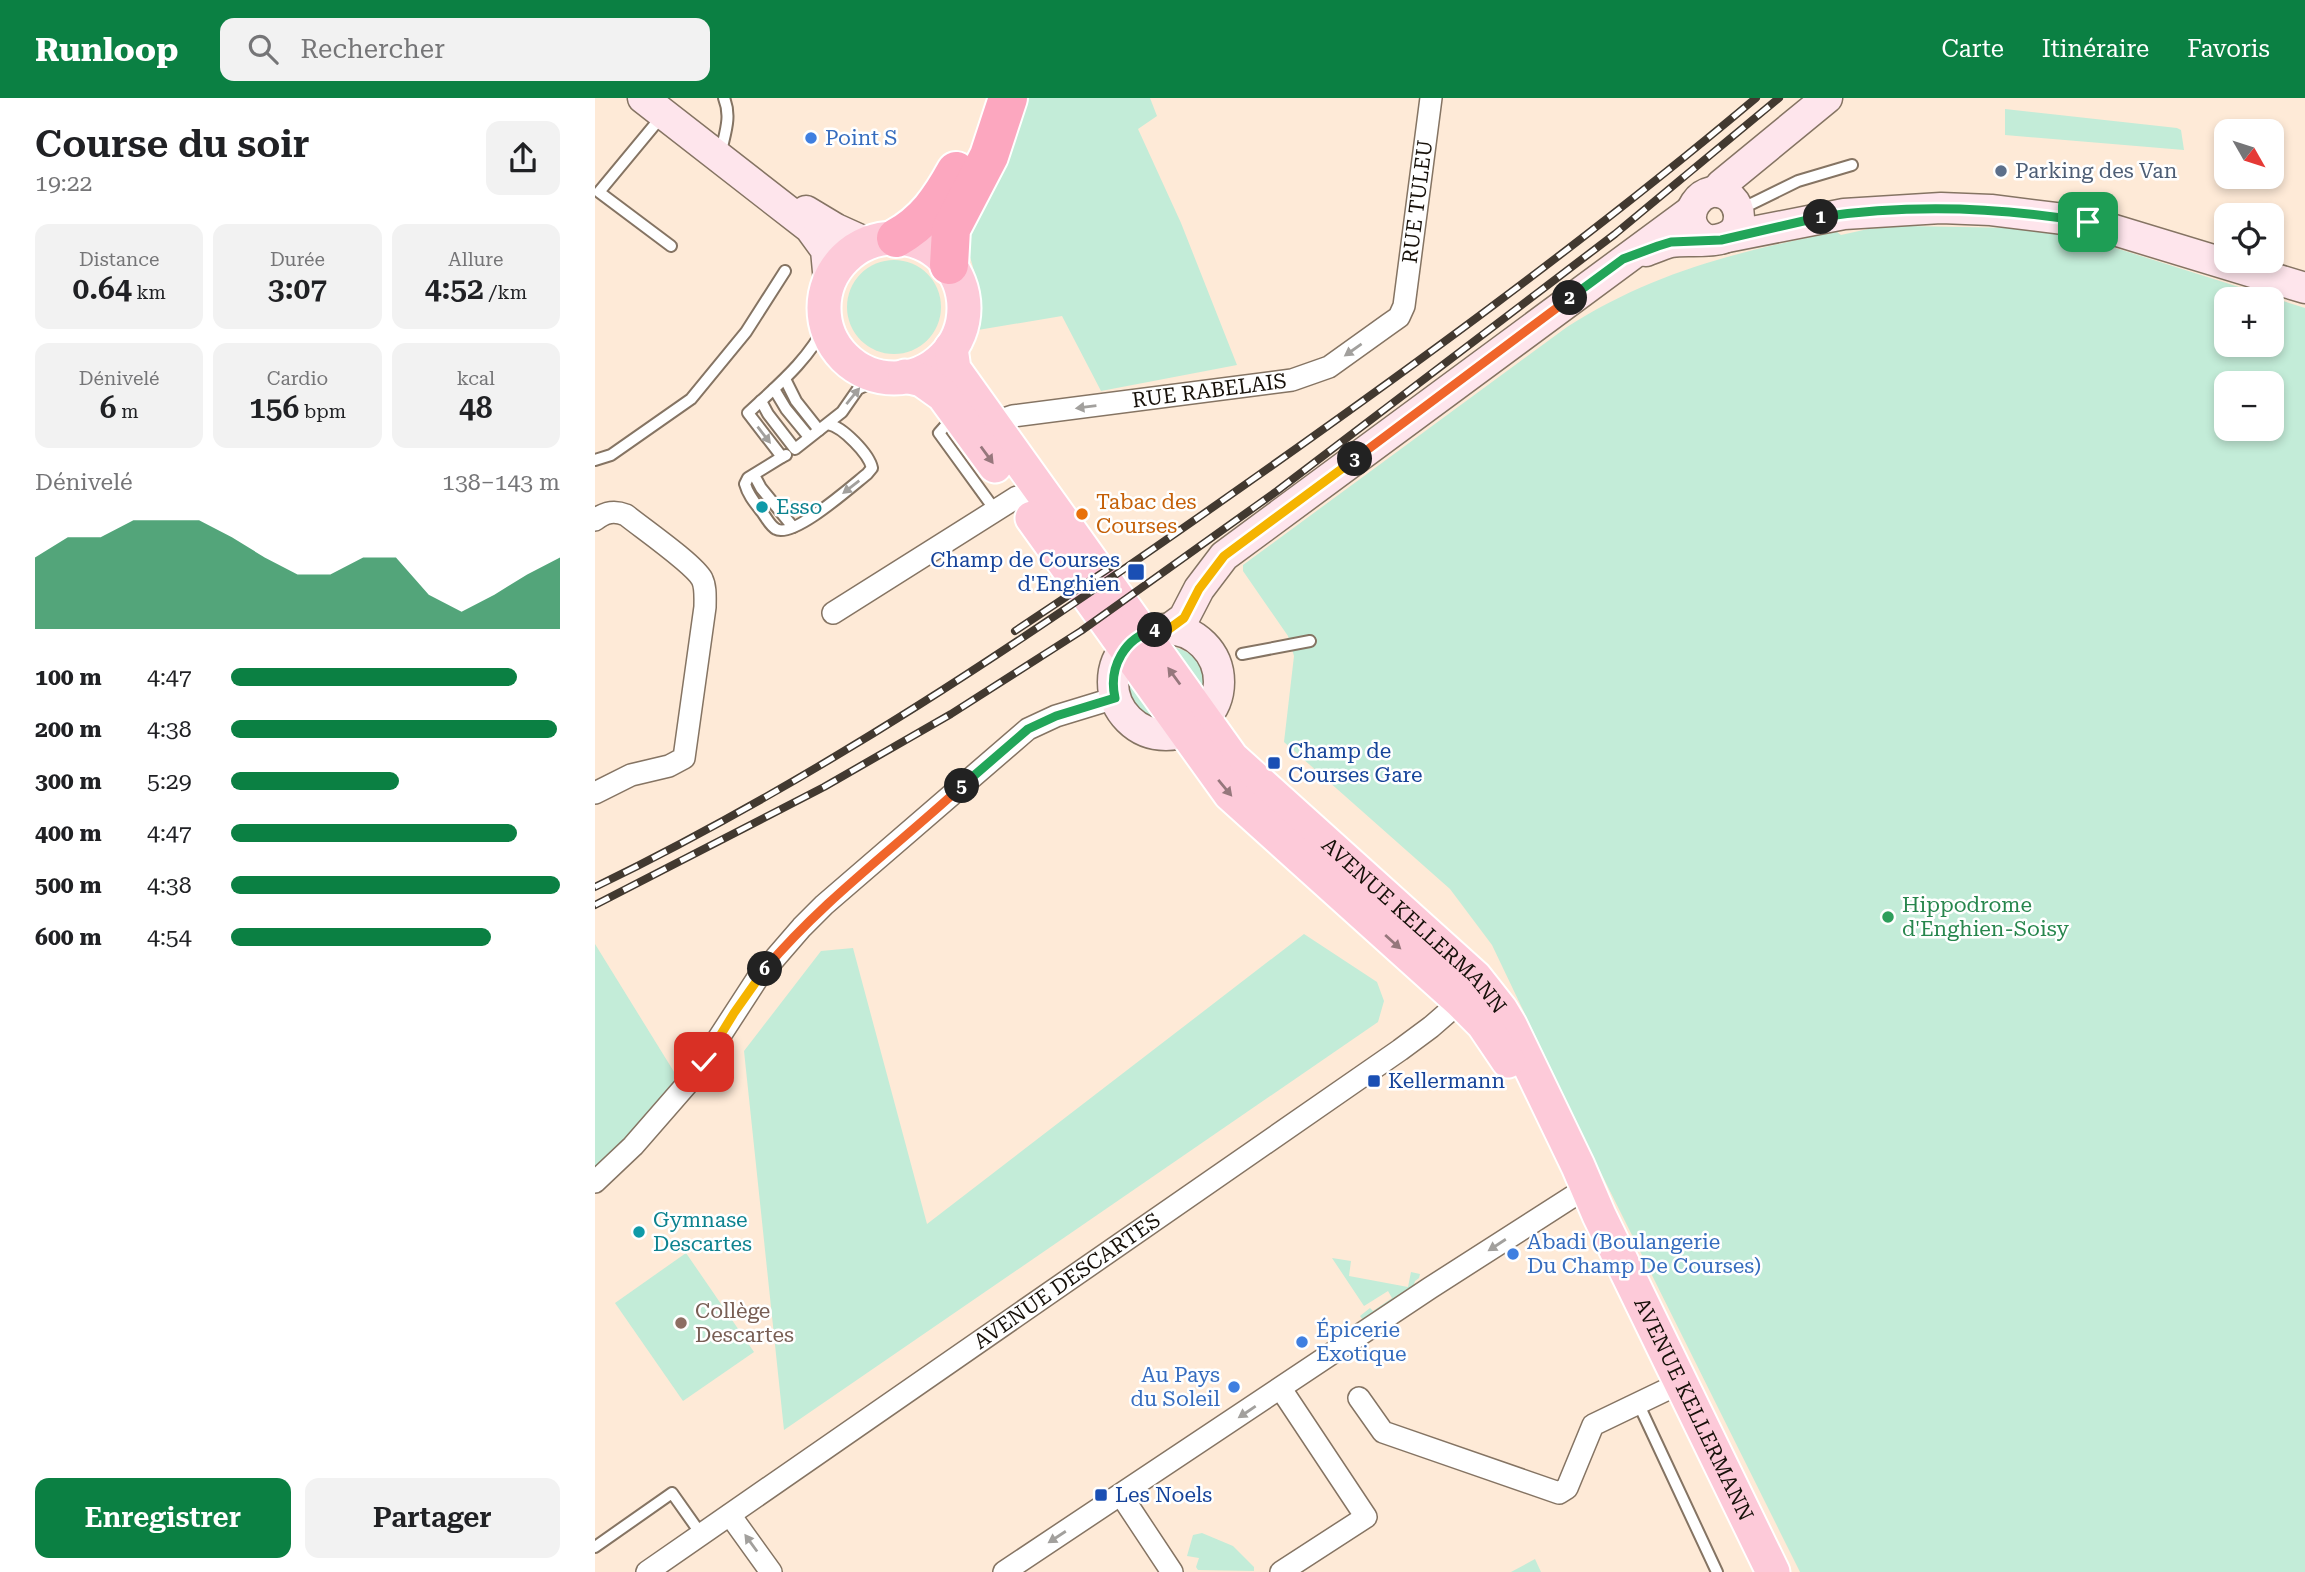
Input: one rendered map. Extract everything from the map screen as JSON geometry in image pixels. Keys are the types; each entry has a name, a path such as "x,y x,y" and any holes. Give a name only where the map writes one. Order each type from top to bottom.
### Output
{"highway":[{"path":"882,240 913,228 933,209 947,188 979,120 984,98"},
{"path":"950,265 948,250 951,229 989,156 1009,98"}],"main road":[{"path":"882,240 926,245 950,265 961,287 964,313 951,348 931,367 894,377 867,372 851,363 836,346 826,324 824,310 829,282 841,263 882,240"},
{"name":"AVENUE KELLERMANN","path":"951,348 954,369 1146,637 1230,794 1470,992 1501,1010 1510,1025 1582,1192 1760,1572"},
{"name":"AVENUE KELLERMANN","path":"894,377 922,380 934,386 956,413 1006,503 1146,637"},
{"name":"AVENUE KELLERMANN","path":"1195,726 1328,844 1470,992"},
{"name":"AVENUE KELLERMANN","path":"1674,1384 1773,1572"}],"street":[{"name":"RUE TULEU","path":"1404,306 1431,98"},
{"path":"1728,217 1721,185 1828,98"},
{"path":"654,102 722,147 817,219 882,240"},
{"path":"654,102 810,228 822,242 829,260 829,282"},
{"path":"1146,637 1189,634 1201,642 1216,663 1219,682 1216,702 1195,726 1170,735 1153,734 1137,727 1124,715 1115,698 1113,675 1117,661 1146,637 1184,618 1199,589 1224,556 1691,211 1699,198 1706,194 1728,217 1773,227 1844,214 1897,209 1991,210 2047,215 2088,222 2305,288"},
{"path":"1623,259 1728,217"},
{"name":"RUE RABELAIS","path":"992,423 1013,416 1292,380 1329,367 1399,317 1404,306"},
{"path":"833,613 1006,503"},
{"path":"595,520 603,514 617,511 626,515 689,565 702,578 705,588 705,607 684,758 669,766 631,775 595,793"},
{"path":"1201,642 1198,624 1224,556"},
{"path":"595,1182 633,1146 694,1076 757,979 824,905 1028,729 1056,716 1115,698"},
{"name":"AVENUE DESCARTES","path":"647,1572 1400,1050 1470,992"},
{"path":"1012,1570 1430,1288 1582,1192"},
{"path":"1359,1398 1383,1432 1559,1493 1567,1488 1593,1424 1639,1405 1674,1384"},
{"path":"1281,1389 1366,1517 1281,1572"},
{"path":"1121,1495 1172,1572"},
{"path":"730,1515 771,1572"}],"lane":[{"path":"722,147 728,121 724,98"},
{"path":"654,102 597,194 671,246"},
{"path":"1728,217 1798,181 1852,164"},
{"path":"595,460 611,456 691,399 746,332 785,271"},
{"path":"782,457 748,413 785,379 817,343 826,324"},
{"path":"785,379 796,401 824,427 845,432 870,461 871,468 820,511 793,527 761,488 754,475 824,427 842,412 858,389 894,377"},
{"path":"774,389 809,437"},
{"path":"761,401 795,449"},
{"path":"1242,654 1310,641"},
{"path":"1195,726 1232,738"},
{"path":"1300,805 1328,844"},
{"path":"1639,1405 1717,1572"},
{"path":"595,1547 672,1493 701,1534"}],"green space":[{"path":"1024,98 1150,98 1157,116 1138,129 1181,223 1237,365 1101,391 1062,316 972,331 977,288 966,246"},
{"path":"2005,109 2177,128 2181,130 2184,150 2005,135"},
{"name":"Hippodrome d'Enghien-Soisy","path":"1904,226 2015,228 2081,237 2239,287 2214,287 2214,357 2284,357 2284,301 2305,308 2305,1572 1800,1572 1596,1163 1492,945 1450,889 1284,742 1294,656 1288,636 1243,571 1243,565 1567,327 1599,308 1697,266 1766,247 1837,232 1841,235 1868,229"},
{"path":"894,260 912,263 927,274 938,289 941,307 938,325 927,340 912,351 894,354 876,351 861,340 850,325 847,307 850,289 861,274 876,263"},
{"path":"1163,645 1185,651 1200,663 1206,680 1204,703"},
{"path":"1128,669 1171,727 1148,722 1133,710 1126,692"},
{"path":"1304,934 1377,982 1384,1001 1378,1022 784,1430 744,1051 821,951 853,948 927,1224"},
{"path":"595,944 684,1088 595,1182"},
{"path":"686,1253 754,1352 683,1401 615,1303"},
{"path":"1332,1258 1351,1261 1349,1276 1408,1287 1411,1272 1420,1274 1413,1288 1363,1320 1360,1316 1370,1308 1373,1311 1392,1298 1388,1291 1364,1306"},
{"path":"1202,1533 1233,1546 1254,1567 1254,1571 1198,1570 1196,1567 1199,1558 1187,1556 1193,1535"},
{"path":"1535,1559 1541,1572 1511,1572"}],"railway":[{"path":"595,887 759,801 839,754 1074,603 1294,450 1495,304 1627,203 1756,98"},
{"path":"595,905 824,787 951,714 1081,631 1277,491 1615,234 1779,98"},
{"path":"1015,631 1111,567"}],"place":[{"name":"Point S","path":"811,138"},
{"name":"Parking des Van","path":"2001,171"},
{"name":"Esso","path":"762,507"},
{"name":"Tabac des Courses","path":"1082,514"},
{"name":"Champ de Courses d'Enghien","path":"1136,572"},
{"name":"Champ de Courses Gare","path":"1274,763"},
{"name":"Hippodrome d'Enghien-Soisy","path":"1888,917"},
{"name":"Kellermann","path":"1374,1081"},
{"name":"Gymnase Descartes","path":"639,1232"},
{"name":"Abadi (Boulangerie Du Champ De Courses)","path":"1513,1254"},
{"name":"Collège Descartes","path":"681,1323"},
{"name":"Épicerie Exotique","path":"1302,1342"},
{"name":"Au Pays du Soleil","path":"1234,1387"},
{"name":"Les Noels","path":"1101,1495"}],"route":[{"path":"704,1062 757,979 824,905 1028,729 1056,716 1115,698 1113,675 1125,648 1143,633 1169,629 1184,618 1199,589 1224,556 1623,259 1671,242 1721,240 1816,218 1897,209 1991,210 2088,222"}]}
